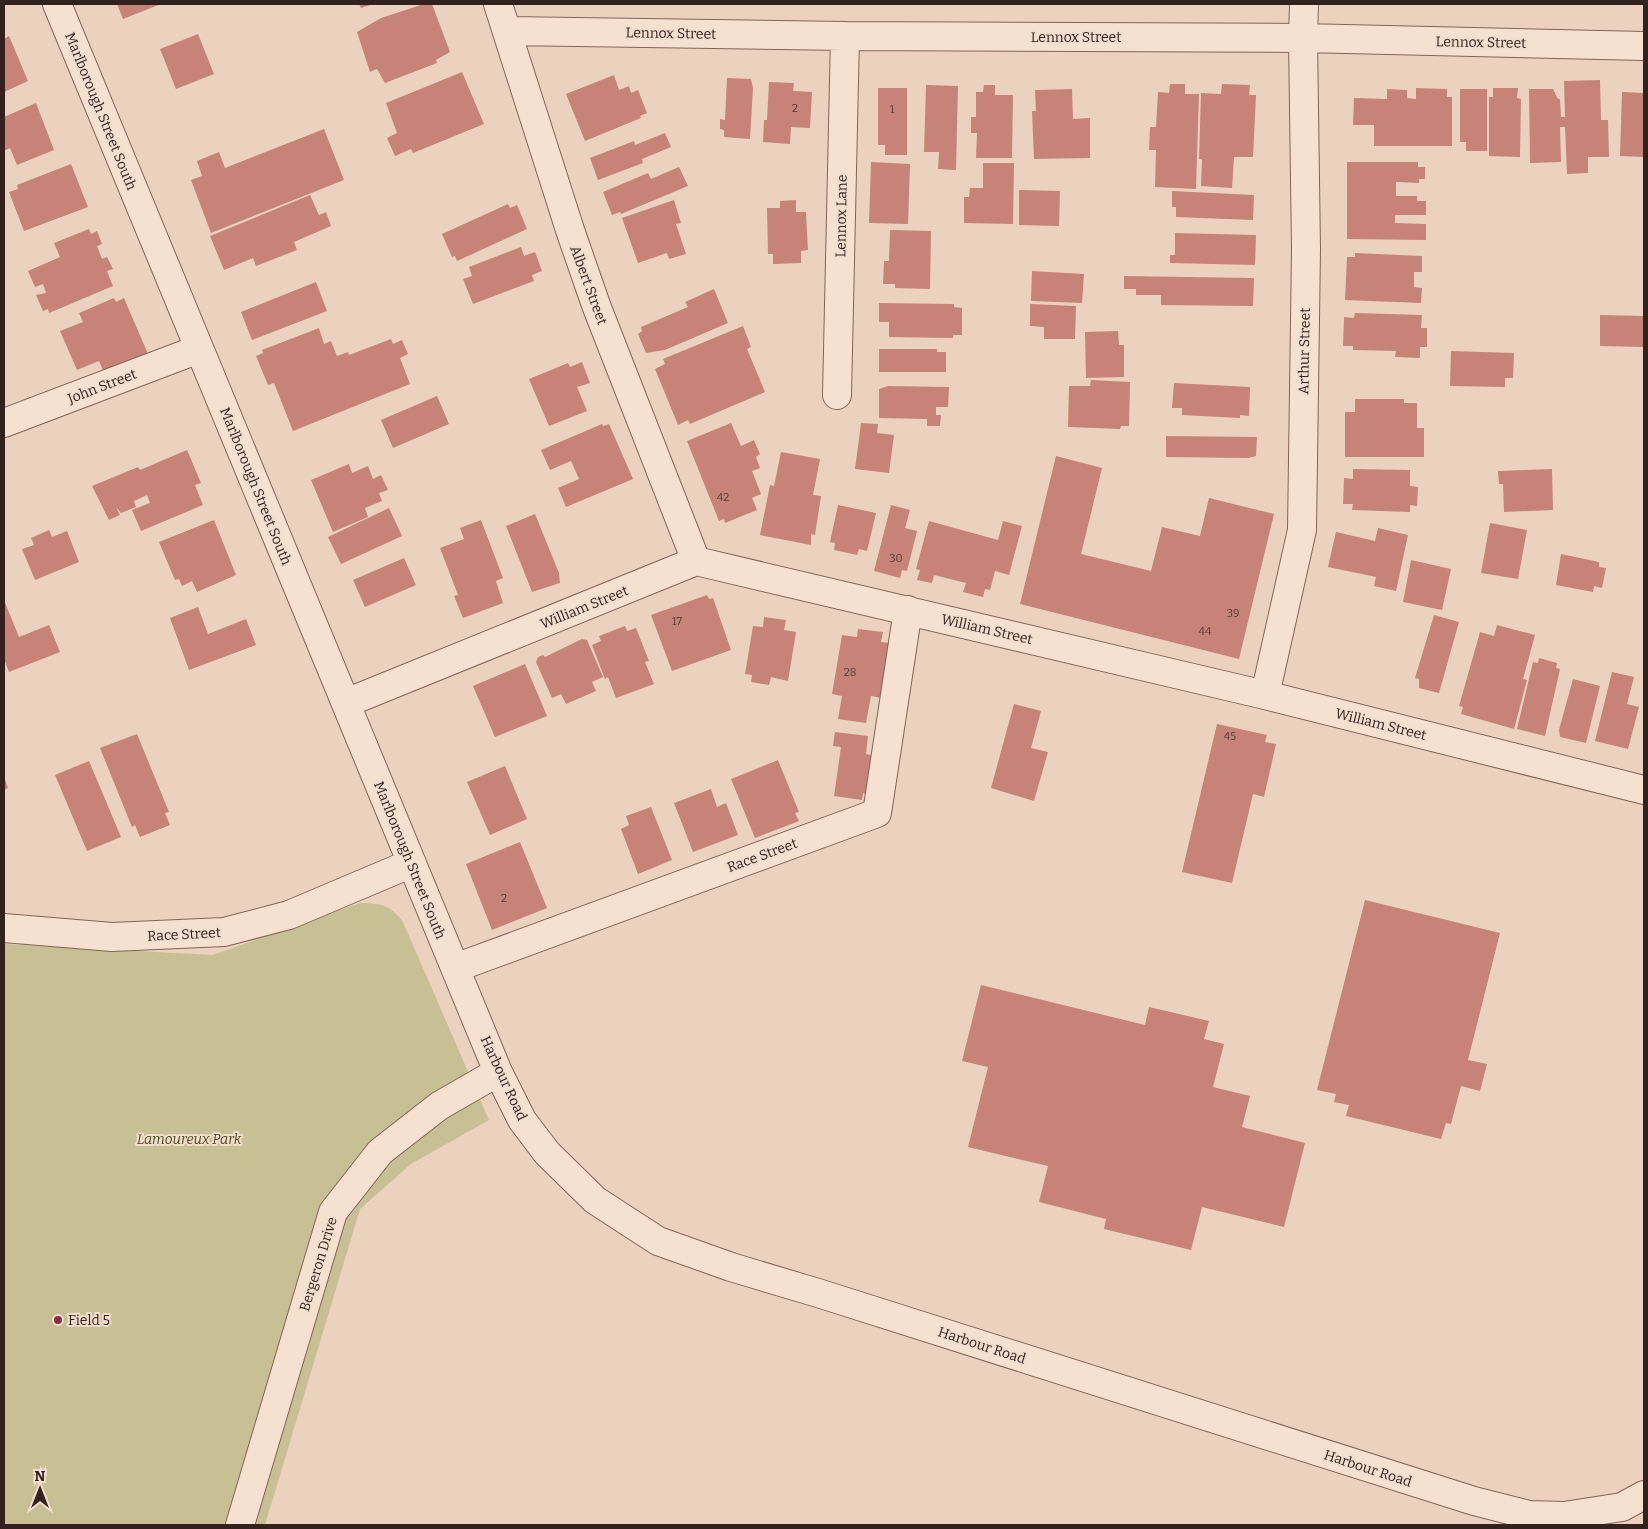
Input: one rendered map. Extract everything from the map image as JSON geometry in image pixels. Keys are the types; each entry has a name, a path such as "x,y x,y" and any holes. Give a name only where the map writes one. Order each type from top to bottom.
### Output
{"street":[{"name":"Marlborough Street South","path":"57,4 455,968"},
{"name":"Albert Street","path":"498,4 570,230 596,305 696,561"},
{"name":"Arthur Street","path":"1265,694 1302,530 1306,250 1304,4"},
{"name":"Lennox Street","path":"507,31 845,36 1303,38 1644,46"},
{"name":"Lennox Lane","path":"837,395 845,36"},
{"name":"John Street","path":"4,423 199,349"},
{"name":"William Street","path":"346,703 696,561 1265,694 1644,790"},
{"name":"Race Street","path":"455,968 877,813 908,610"},
{"name":"Race Street","path":"4,928 112,937 224,932 289,915 412,863"},
{"name":"Harbour Road","path":"455,968 498,1072 522,1120 546,1153 595,1200 658,1241 731,1267 1474,1502 1529,1515 1564,1516 1622,1507 1644,1495"},
{"name":"Bergeron Drive","path":"240,1525 333,1212 380,1152 439,1106 498,1072"}],"green space":[{"name":"Lamoureux Park","path":"360,903 384,906 399,916 403,922 489,1120 411,1164 360,1209 265,1525 4,1525 4,944 213,955"}],"building":[{"path":"117,4 161,4 123,19"},
{"path":"359,4 373,4 361,8"},
{"path":"424,4 432,4 450,52 436,60 437,63 385,83 377,69 370,72 357,32 381,18"},
{"path":"198,34 214,74 176,89 160,49"},
{"path":"9,36 28,81 4,92 4,39"},
{"path":"462,72 484,124 413,153 411,149 395,156 387,138 397,133 386,103"},
{"path":"614,75 619,90 629,86 631,93 638,90 647,113 640,116 641,118 585,141 566,94"},
{"path":"727,78 751,79 753,88 750,139 724,137 724,130 720,129 720,119 725,120"},
{"path":"1600,80 1601,120 1608,120 1609,157 1588,157 1588,173 1567,174 1565,127 1560,127 1561,162 1530,163 1529,89 1553,89 1558,99 1560,99 1561,117 1565,117 1564,81"},
{"path":"769,82 794,83 793,91 812,92 810,128 791,127 790,144 763,142 764,120 767,120"},
{"path":"1170,84 1185,84 1185,94 1199,94 1196,189 1155,187 1156,150 1149,150 1150,127 1156,127 1158,92 1169,93"},
{"path":"1222,84 1250,85 1249,95 1256,95 1253,157 1234,157 1232,188 1201,186 1202,159 1199,159 1201,93 1221,94"},
{"path":"926,85 958,86 956,170 938,169 939,152 924,152"},
{"path":"984,85 995,85 995,95 1013,95 1012,158 976,158 977,133 971,133 971,117 976,117 976,92 983,92"},
{"path":"878,88 907,88 907,155 885,155 885,145 878,145"},
{"path":"1416,88 1447,89 1447,97 1452,97 1452,146 1374,146 1374,125 1353,125 1354,98 1387,99 1387,89 1407,90 1407,98 1416,99"},
{"path":"1493,88 1518,88 1517,98 1521,99 1520,157 1489,156 1489,97 1493,97"},
{"path":"1072,89 1073,119 1090,118 1090,158 1034,159 1032,111 1036,111 1035,90"},
{"path":"1460,89 1487,89 1487,151 1466,151 1466,142 1460,142"},
{"path":"1622,92 1644,93 1644,157 1620,156"},
{"path":"36,103 54,150 17,165 10,148 4,151 4,117"},
{"path":"324,129 344,180 211,233 191,180 202,176 197,161 219,152 225,168"},
{"path":"665,133 671,147 642,159 643,163 598,180 590,158 634,141 635,145"},
{"path":"871,162 910,164 908,224 869,223"},
{"path":"1347,162 1418,162 1418,167 1425,167 1425,179 1419,179 1419,183 1396,182 1396,196 1417,196 1417,201 1426,201 1426,215 1395,215 1395,223 1426,224 1426,240 1347,239"},
{"path":"983,163 1014,163 1013,224 964,223 964,197 969,197 970,188 983,188"},
{"path":"71,164 88,207 24,231 9,192 18,189 17,185"},
{"path":"679,167 688,186 621,214 620,212 612,215 603,192 648,173 651,179"},
{"path":"1019,190 1060,191 1059,226 1019,225"},
{"path":"1172,191 1254,195 1253,220 1176,217 1176,207 1172,207"},
{"path":"310,195 319,215 326,212 331,226 294,242 297,250 256,266 253,258 224,270 210,236"},
{"path":"674,200 681,223 676,224 686,254 669,259 667,253 638,263 622,218"},
{"path":"796,200 796,212 806,212 808,250 801,251 801,263 773,264 773,254 768,254 767,208 780,208 780,201"},
{"path":"508,204 510,208 517,205 527,229 457,261 455,256 452,257 442,234"},
{"path":"89,229 91,234 97,231 102,244 97,246 102,259 107,257 113,269 107,271 113,286 49,313 48,309 43,311 36,295 46,293 43,284 35,287 28,271 60,257 54,243"},
{"path":"890,230 931,231 930,289 895,288 895,284 883,284 884,261 889,261"},
{"path":"1175,233 1256,235 1255,265 1170,263 1170,255 1175,255"},
{"path":"521,247 524,256 535,252 542,271 532,275 534,281 473,304 463,279 472,276 469,267"},
{"path":"1355,253 1422,256 1422,272 1414,272 1414,287 1422,288 1421,303 1345,300 1347,257 1355,257"},
{"path":"1032,271 1084,274 1082,303 1031,301"},
{"path":"1124,276 1254,278 1253,306 1161,305 1161,295 1136,295 1136,289 1124,289"},
{"path":"316,282 327,311 252,340 241,312"},
{"path":"714,289 728,323 665,350 646,353 638,334 642,331 641,327 688,307 685,302"},
{"path":"114,298 116,302 124,298 148,354 104,373 99,361 77,370 60,331 83,322 79,313"},
{"path":"879,303 954,304 954,307 962,308 962,335 953,335 953,338 889,337 889,322 879,322"},
{"path":"1030,304 1076,306 1075,339 1044,339 1044,327 1030,326"},
{"path":"1355,313 1422,315 1421,328 1427,328 1427,347 1420,347 1420,358 1395,357 1396,351 1353,350 1353,346 1343,346 1344,317 1354,318"},
{"path":"1600,315 1644,316 1644,347 1600,346"},
{"path":"743,326 751,347 747,349 765,392 690,424 688,420 678,425 655,369 665,364 663,359"},
{"path":"319,328 324,344 331,341 337,356 348,352 349,355 391,339 393,344 402,340 408,354 400,358 410,384 293,431 274,383 268,385 256,356 263,353 262,350"},
{"path":"1118,331 1119,345 1124,345 1124,377 1086,378 1085,332"},
{"path":"879,349 937,349 937,352 946,352 946,372 879,372"},
{"path":"1451,351 1514,353 1513,378 1505,378 1505,387 1450,386"},
{"path":"582,362 590,383 577,387 587,411 549,426 529,379 568,363 570,367"},
{"path":"1091,380 1130,382 1129,426 1121,426 1120,429 1068,427 1069,386 1090,386"},
{"path":"1174,383 1250,387 1249,416 1240,415 1240,418 1182,415 1182,408 1172,408"},
{"path":"888,386 949,387 948,407 936,407 936,415 941,415 940,426 927,426 927,419 879,418 879,389"},
{"path":"437,396 449,424 393,448 381,420"},
{"path":"1355,399 1404,399 1404,403 1417,403 1417,428 1424,428 1424,457 1345,457 1345,412 1355,412"},
{"path":"731,423 741,446 754,440 760,454 756,457 760,468 752,471 761,494 752,498 757,510 725,523 724,519 719,521 687,441"},
{"path":"861,423 878,424 877,433 894,435 889,473 855,469"},
{"path":"602,424 603,426 609,424 633,479 566,507 558,488 579,479 571,461 550,470 541,450"},
{"path":"1166,436 1257,437 1256,456 1248,458 1166,457"},
{"path":"187,450 201,483 195,485 203,505 141,531 132,510 150,503 147,495 134,501 136,507 121,513 116,507 120,515 109,520 92,486 138,467 140,470"},
{"path":"781,452 820,459 813,495 821,496 815,535 811,534 811,545 760,535 770,485 774,486"},
{"path":"1056,456 1102,468 1081,554 1151,571 1162,527 1200,536 1209,498 1274,514 1239,659 1020,604"},
{"path":"349,464 352,473 368,466 373,479 381,475 388,490 379,493 382,501 365,508 368,517 333,532 311,480"},
{"path":"1353,469 1410,470 1410,486 1418,487 1417,506 1410,505 1410,512 1352,510 1353,504 1343,504 1344,478 1353,479"},
{"path":"1552,469 1553,510 1504,512 1503,484 1499,484 1498,471"},
{"path":"838,505 876,513 867,551 859,549 857,555 834,550 835,543 830,542"},
{"path":"891,505 910,510 905,528 917,531 907,571 902,570 900,578 874,571"},
{"path":"389,508 402,536 341,564 328,537"},
{"path":"535,514 559,573 560,583 532,592 506,526"},
{"path":"214,520 236,575 197,592 192,581 182,586 179,579 175,580 159,542"},
{"path":"481,520 503,578 496,581 503,603 463,618 454,596 458,595 440,548 464,539 460,528"},
{"path":"929,521 998,540 1003,521 1022,526 1009,575 995,571 990,590 985,589 983,597 963,592 966,583 934,575 932,583 917,580 920,570 916,569"},
{"path":"1490,523 1527,530 1518,579 1481,573"},
{"path":"1378,528 1408,535 1396,591 1374,586 1376,577 1328,567 1336,532 1375,541"},
{"path":"49,530 52,537 67,531 79,562 35,580 22,549 34,545 31,538"},
{"path":"1561,554 1599,562 1599,567 1606,568 1602,588 1594,586 1593,592 1556,585"},
{"path":"404,558 416,585 365,607 353,580"},
{"path":"1411,560 1451,569 1442,610 1403,602"},
{"path":"707,595 709,599 713,598 731,650 672,671 651,615"},
{"path":"4,600 19,637 49,625 60,652 9,672 4,659"},
{"path":"198,607 208,634 246,619 256,645 189,670 170,618"},
{"path":"1434,615 1459,622 1439,693 1419,688 1419,679 1415,678"},
{"path":"764,617 786,620 784,630 796,632 788,681 771,677 769,685 751,682 752,675 745,674 753,626 763,627"},
{"path":"1497,625 1535,635 1523,679 1527,680 1514,729 1461,714 1463,707 1459,706 1480,632 1494,636"},
{"path":"625,626 627,631 636,628 649,661 645,662 654,684 616,698 608,677 605,679 592,645 601,641 599,636"},
{"path":"858,629 883,632 881,642 891,643 882,698 871,696 866,723 838,719 842,696 832,694 842,635 857,637"},
{"path":"582,639 587,640 603,677 592,682 596,691 566,704 561,694 552,698 536,662 538,657 543,655 545,657"},
{"path":"1539,658 1557,663 1556,668 1560,669 1545,736 1517,729 1533,662 1538,663"},
{"path":"525,664 547,716 495,737 473,686"},
{"path":"1612,672 1634,677 1627,704 1639,707 1628,749 1595,741"},
{"path":"1573,679 1600,686 1586,743 1560,737 1559,730"},
{"path":"1014,704 1041,711 1031,748 1048,752 1034,801 991,788"},
{"path":"1217,724 1267,735 1265,742 1276,744 1264,797 1253,794 1232,883 1182,872"},
{"path":"835,732 868,736 866,754 871,755 866,794 863,793 862,800 834,796 841,747 833,746"},
{"path":"137,734 169,812 165,813 170,825 140,837 135,825 132,827 100,748"},
{"path":"778,760 799,812 795,813 799,821 755,838 731,779"},
{"path":"89,761 121,837 87,851 55,775"},
{"path":"505,766 527,819 490,835 467,782"},
{"path":"4,777 8,788 4,790"},
{"path":"711,789 717,807 726,803 738,835 693,852 674,803"},
{"path":"651,807 672,860 638,874 621,829 629,825 626,816"},
{"path":"520,842 547,908 492,930 466,864"},
{"path":"1365,900 1500,933 1468,1060 1487,1064 1480,1091 1461,1086 1451,1124 1446,1123 1441,1139 1346,1116 1349,1105 1334,1102 1336,1094 1317,1090"},
{"path":"981,985 1145,1025 1149,1007 1209,1021 1204,1039 1224,1044 1213,1087 1250,1096 1242,1127 1305,1143 1284,1227 1202,1207 1191,1250 1104,1229 1106,1219 1039,1202 1048,1166 968,1147 988,1067 962,1061"}],"place":[{"name":"Field 5","path":"58,1320"}]}
